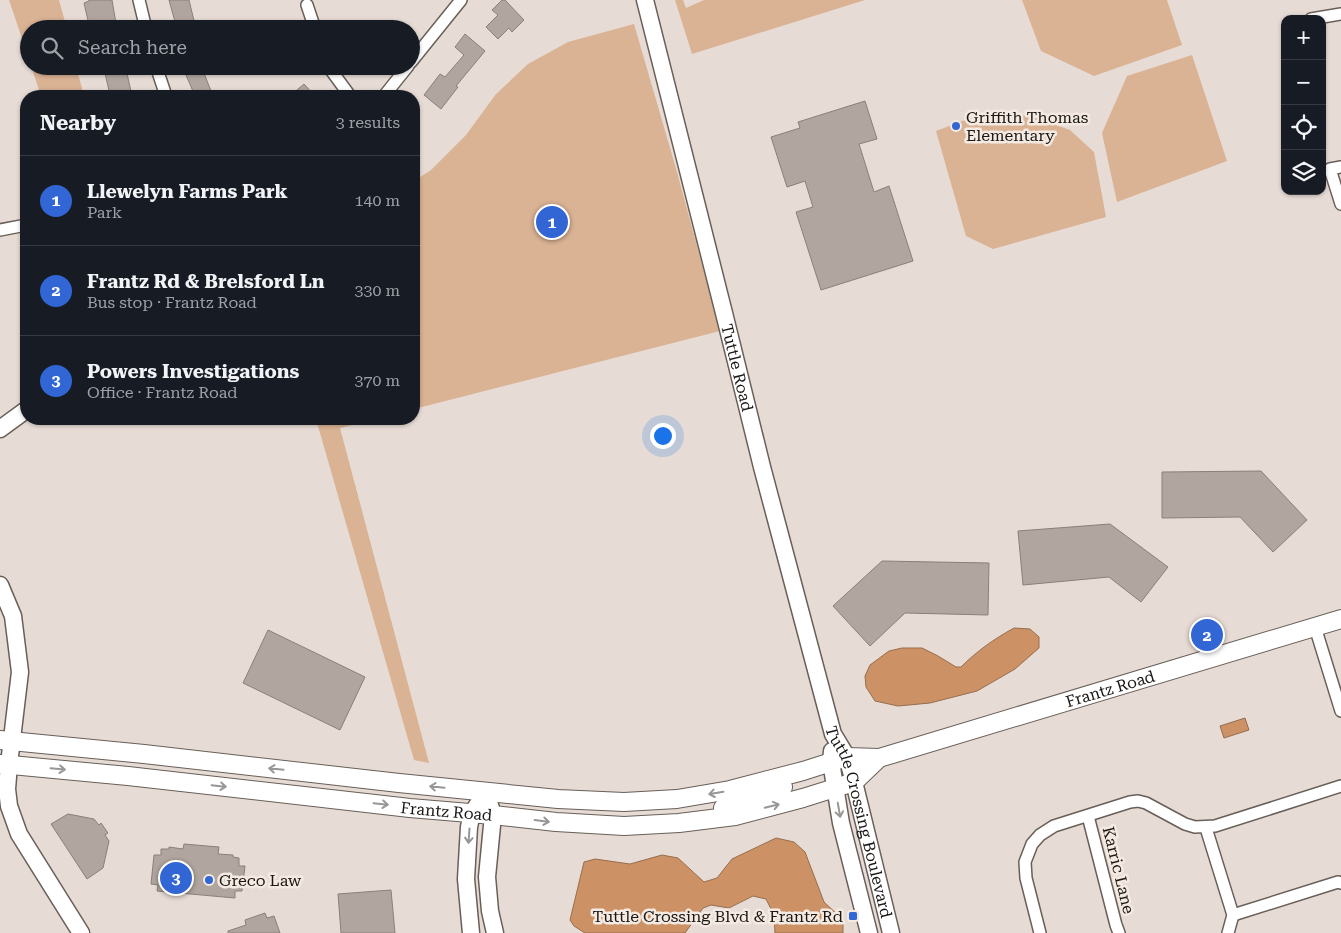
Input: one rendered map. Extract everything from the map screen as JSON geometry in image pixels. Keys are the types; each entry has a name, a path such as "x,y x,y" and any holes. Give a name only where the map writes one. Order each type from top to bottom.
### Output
{"main road":[{"name":"Tuttle Road","path":"645,0 762,467 833,734"},
{"path":"0,429 20,414"},
{"path":"0,585 12,616 20,672 6,740 5,764 8,806 16,827 81,933"},
{"name":"Frantz Road","path":"6,740 558,799 624,802 677,799 730,790 836,763 879,758 1341,619"},
{"name":"Tuttle Crossing Boulevard","path":"833,734 836,763 835,788 869,933"},
{"name":"Frantz Road","path":"5,764 410,808 556,822 624,826 735,816 803,798 854,782 879,758"},
{"name":"Tuttle Crossing Boulevard","path":"836,763 854,782 891,933"},
{"path":"690,821 725,807 798,783 836,763"},
{"path":"471,933 466,879 469,827 472,813 486,792"},
{"path":"486,792 493,815 487,877 490,910 495,933"}],"street":[{"path":"139,0 144,20"},
{"path":"420,51 461,0"},
{"path":"307,5 312,20"},
{"path":"1326,16 1341,14"},
{"path":"159,75 164,90"},
{"path":"335,75 346,90"},
{"path":"389,90 401,75"},
{"path":"1336,168 1341,204"},
{"path":"0,230 20,226"},
{"path":"1315,627 1341,711"},
{"path":"1040,933 1026,878 1025,862 1032,844 1040,835 1054,826 1138,801 1146,803 1184,824 1195,828 1206,828 1341,786"},
{"name":"Karric Lane","path":"1088,816 1119,933"},
{"path":"1206,828 1233,915 1228,933"},
{"path":"1233,915 1338,882 1341,883"}],"shaded area":[{"path":"9,0 59,0 65,20 20,20 20,32"},
{"path":"675,0 683,0 686,8 704,0 865,0 692,54"},
{"path":"1022,0 1167,0 1182,45 1094,76 1041,51"},
{"path":"634,24 720,331 420,407 420,177 431,170 466,135 496,94 528,64 568,42"},
{"path":"1192,55 1227,161 1117,202 1102,133 1127,76"},
{"path":"34,75 78,75 82,90 39,90"},
{"path":"986,112 1030,116 1070,130 1094,152 1106,217 993,249 966,236 936,131"},
{"path":"318,425 352,425 340,428 429,763 414,760"},
{"path":"1014,628 1030,629 1039,637 1039,648 1015,669 977,691 930,703 898,706 875,701 866,687 865,676 870,665 889,651 902,648 922,648 956,667 961,667 986,646"},
{"path":"1245,718 1249,730 1224,738 1220,726"},
{"path":"776,838 794,842 805,852 824,902 840,917 843,924 843,933 775,933 774,915 766,899 753,896 729,908 711,905 703,908 685,933 585,933 574,926 570,920 584,862 595,859 630,864 662,855 678,858 704,882 717,878 732,859"}],"building":[{"path":"112,0 115,20 88,20 84,3"},
{"path":"169,0 189,0 194,20 175,20"},
{"path":"502,0 505,0 524,20 512,32 509,28 498,39 486,27 498,15 492,10"},
{"path":"465,34 485,51 456,86 458,87 441,109 424,95 440,74 445,77 464,55 455,47"},
{"path":"105,75 127,75 131,90 109,90"},
{"path":"186,75 205,75 211,90 192,90"},
{"path":"304,84 310,90 297,90"},
{"path":"865,101 877,139 859,144 874,192 889,186 913,261 821,290 796,212 813,207 805,181 787,187 771,137 800,128 798,122"},
{"path":"1261,471 1307,520 1273,552 1240,517 1162,518 1162,472"},
{"path":"1110,524 1168,567 1141,602 1109,577 1023,585 1018,531"},
{"path":"882,561 989,563 988,615 905,613 870,646 833,606"},
{"path":"268,630 365,677 340,730 243,683"},
{"path":"68,814 94,819 99,825 101,823 108,833 105,835 109,841 103,868 87,879 51,824"},
{"path":"184,844 219,847 218,854 233,855 233,857 239,858 239,866 245,866 242,891 235,891 235,898 157,891 158,885 151,884 154,855 161,855 161,849 169,849 169,847 183,849"},
{"path":"391,890 395,933 341,933 338,894"},
{"path":"265,913 267,918 274,916 280,933 228,933 228,931 246,925 245,920"}],"place":[{"name":"Griffith Thomas Elementary","path":"956,126"},
{"name":"Llewelyn Farms Park","path":"552,222"},
{"name":"Frantz Rd & Brelsford Ln","path":"1207,635"},
{"name":"Powers Investigations","path":"176,878"},
{"name":"Greco Law","path":"209,880"},
{"name":"Tuttle Crossing Blvd & Frantz Rd","path":"853,916"}]}
